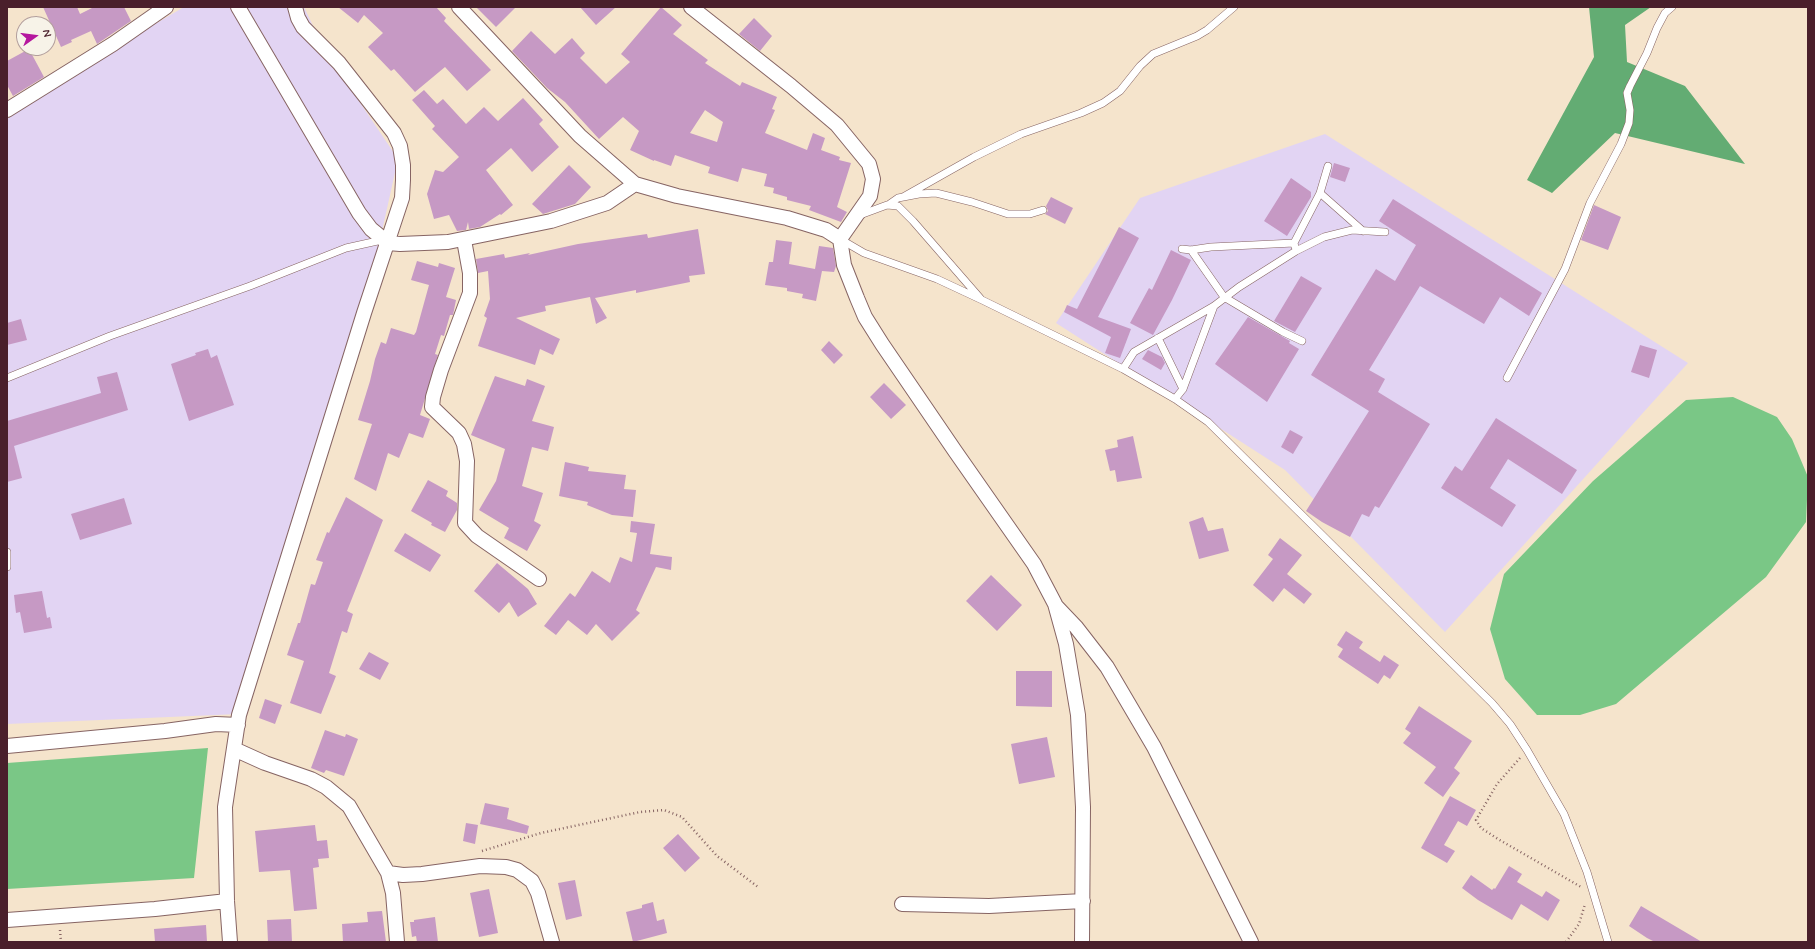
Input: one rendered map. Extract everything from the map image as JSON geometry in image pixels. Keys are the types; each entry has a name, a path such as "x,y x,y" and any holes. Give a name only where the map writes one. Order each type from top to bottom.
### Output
{"street":[{"path":"7,110 113,44 166,7"},
{"path":"238,7 359,213 371,229 386,241 415,244 464,240 551,221 607,203 635,184"},
{"path":"230,942 225,807 239,715 285,572 386,241 402,198 403,165 397,139 389,126 376,112 352,78 329,52 303,28 295,7"},
{"path":"459,7 580,136 635,184 676,196 793,220 826,230 840,239"},
{"path":"691,7 837,125 856,146 869,164 873,179 870,196 840,239 844,265 866,316 955,451 1034,564 1054,604 1066,644 1078,715 1083,807 1082,942"},
{"path":"464,240 470,273 470,293 441,370 433,397 432,407 461,435 464,444 467,460 465,523 477,536 539,579"},
{"path":"1054,604 1076,627 1107,667 1154,747 1252,942"},
{"path":"7,746 164,731 216,724 238,725"},
{"path":"234,749 265,763 311,779 326,787 349,806 388,873 393,894 397,942"},
{"path":"388,873 403,875 422,874 480,866 506,867 517,870 528,877 535,886 543,907 552,942"},
{"path":"7,920 155,909 228,901"},
{"path":"902,904 989,906 1083,901"}],"lane":[{"path":"903,197 991,148 1021,134 1080,113 1103,103 1120,91 1140,66 1153,54 1197,36 1207,30 1234,7"},
{"path":"1507,378 1565,269 1590,203 1621,144 1629,123 1630,110 1627,93 1644,60 1657,28 1665,13 1672,7"},
{"path":"1296,251 1294,243 1320,193 1328,166"},
{"path":"856,217 887,205 896,199 936,193 1014,215 1030,214 1043,210"},
{"path":"1320,193 1363,231"},
{"path":"887,205 896,205 905,212 982,300"},
{"path":"1123,369 1134,352 1214,306 1296,251 1324,237 1352,230 1385,232"},
{"path":"840,239 864,252 937,279 1123,369 1175,399 1208,422 1492,703 1510,724 1527,750 1564,814 1587,872 1608,942"},
{"path":"7,378 110,336 250,286 346,248 386,241"},
{"path":"1182,249 1191,250 1211,247 1294,243"},
{"path":"1191,250 1224,298 1283,332 1302,341"},
{"path":"1175,399 1184,389 1214,306"},
{"path":"1158,338 1184,389"},
{"path":"7,552 7,567"}],"path":[{"path":"1527,750 1497,784 1476,820 1481,828 1498,840 1557,875 1588,890 1594,896"},
{"path":"481,852 541,833 640,812 664,810 682,817 717,856 758,887"},
{"path":"1566,942 1579,924 1588,890"}],"shaded area":[{"path":"184,7 304,7 324,49 398,159 376,258 239,714 7,724 7,119 116,47"},
{"path":"1325,134 1688,363 1445,632 1285,470 1056,323 1140,198"}],"green space":[{"path":"1589,7 1651,7 1625,25 1627,62 1685,86 1745,164 1615,133 1552,193 1527,180 1594,57"},
{"path":"1733,397 1777,417 1792,439 1808,477 1806,522 1766,577 1616,704 1580,715 1537,715 1505,679 1490,629 1504,574 1593,481 1686,400"},
{"path":"208,748 194,878 7,889 7,763"}],"building":[{"path":"43,7 77,7 80,14 94,7 124,7 131,21 97,44 91,31 71,40 72,42 61,47 56,36 56,16 47,16"},
{"path":"338,7 436,7 446,18 444,21 491,70 467,91 445,67 415,92 394,69 391,71 368,47 383,33 364,15 358,23"},
{"path":"476,7 516,7 496,27"},
{"path":"580,7 616,7 596,25"},
{"path":"661,7 682,25 673,34 708,60 705,63 740,86 742,82 777,97 772,109 775,110 765,133 807,150 813,133 825,138 821,150 840,157 839,160 851,163 837,207 847,212 841,222 809,210 811,206 787,200 787,197 773,193 774,188 764,186 767,174 742,168 738,182 708,173 710,167 675,155 671,166 654,161 630,150 639,131 623,117 599,139 565,102 547,88 512,51 531,31 555,54 572,38 585,53 580,58 606,84 630,62 621,54","holes":["705,110 723,122 717,142 690,133"]},
{"path":"754,18 772,36 760,51 739,34"},
{"path":"16,56 33,56 44,77 13,96 7,85 7,61"},
{"path":"424,90 437,104 443,99 466,124 484,107 498,121 523,98 543,120 539,124 559,147 532,172 511,148 486,170 513,205 501,215 500,214 480,227 469,229 468,222 466,230 457,231 449,215 434,219 427,194 435,170 443,172 459,157 432,129 435,126 412,100"},
{"path":"1334,163 1350,168 1345,182 1330,177"},
{"path":"569,165 591,187 575,204 543,214 532,204"},
{"path":"1291,178 1311,192 1311,197 1287,236 1264,221"},
{"path":"1051,197 1073,208 1065,224 1045,214 1048,211 1046,206"},
{"path":"1393,199 1542,293 1529,316 1500,297 1484,324 1420,286 1369,370 1385,379 1378,392 1430,424 1379,508 1375,506 1369,517 1362,514 1350,537 1322,522 1306,511 1369,411 1311,375 1376,269 1395,281 1416,245 1379,221"},
{"path":"1594,205 1621,217 1608,250 1581,240"},
{"path":"1119,227 1139,238 1098,317 1131,329 1120,358 1105,353 1111,337 1064,312 1067,305 1077,309"},
{"path":"698,229 705,274 689,276 690,282 636,293 636,290 595,298 607,318 596,324 590,297 545,306 546,311 516,318 560,339 553,355 540,349 535,365 478,346 487,318 484,316 490,299 488,271 478,273 476,259 504,254 505,258 530,253 528,255 578,244 647,234 648,238"},
{"path":"776,240 792,242 789,264 815,269 819,246 833,248 836,266 834,272 822,271 816,301 802,298 803,294 787,291 787,288 765,285 769,262 773,262"},
{"path":"1171,250 1191,260 1153,335 1130,323 1149,288 1152,290"},
{"path":"417,261 438,267 439,263 455,268 446,297 456,300 453,315 450,315 444,336 441,335 435,354 438,355 420,415 430,419 423,438 409,433 399,458 388,453 376,491 354,479 372,424 358,420 381,342 386,344 391,328 414,335 416,332 429,285 411,280"},
{"path":"1301,276 1322,288 1295,332 1274,321"},
{"path":"1248,317 1290,341 1289,343 1299,349 1267,402 1215,364"},
{"path":"21,319 27,340 7,345 7,323"},
{"path":"829,341 843,355 834,364 821,350"},
{"path":"1640,345 1657,350 1649,378 1631,372"},
{"path":"208,349 211,358 217,355 234,405 189,421 171,364"},
{"path":"1148,350 1162,357 1165,363 1161,370 1142,359"},
{"path":"117,372 128,410 14,446 22,478 7,482 7,421 101,393 97,377"},
{"path":"495,376 525,386 527,379 545,386 532,421 554,427 548,451 532,447 522,486 543,493 534,521 541,525 527,551 504,538 509,528 479,510 496,481 505,449 471,435"},
{"path":"884,383 906,405 891,419 870,397"},
{"path":"1496,418 1577,470 1562,494 1508,459 1490,488 1516,505 1502,527 1441,488 1455,466 1462,471"},
{"path":"1290,430 1303,437 1293,454 1281,447"},
{"path":"1133,436 1142,478 1117,482 1115,470 1110,471 1105,450 1118,447 1117,440"},
{"path":"565,462 589,467 588,471 626,475 624,489 636,490 633,517 612,515 587,505 588,502 559,496"},
{"path":"428,480 448,491 446,496 457,503 457,510 445,532 431,525 432,523 411,511"},
{"path":"346,497 383,520 347,611 353,614 347,633 342,631 329,673 336,676 321,714 290,703 304,661 287,655 298,623 300,623 311,584 315,585 323,562 316,560 327,532 329,533"},
{"path":"124,498 132,524 80,540 71,514"},
{"path":"1203,517 1208,531 1223,528 1229,551 1199,559 1189,522"},
{"path":"631,521 655,524 650,554 672,557 671,570 656,567 636,610 640,613 612,641 596,624 587,635 568,620 556,635 544,626 570,593 575,597 592,571 610,583 620,557 632,562 637,533 630,532"},
{"path":"405,533 441,555 430,572 394,551"},
{"path":"1280,538 1302,555 1287,574 1312,594 1304,604 1284,588 1273,602 1253,585 1273,559 1268,555"},
{"path":"497,563 528,589 537,604 518,617 509,602 499,613 474,591"},
{"path":"991,575 1022,605 997,631 966,601"},
{"path":"42,591 47,618 50,617 52,628 24,633 20,612 16,613 14,595"},
{"path":"1346,631 1363,642 1359,648 1380,662 1384,655 1399,665 1390,679 1384,675 1378,684 1338,657 1343,649 1337,645"},
{"path":"369,652 389,663 380,680 359,669"},
{"path":"1016,671 1052,671 1052,707 1016,706"},
{"path":"265,699 282,705 275,724 259,718"},
{"path":"1419,706 1472,741 1454,768 1460,773 1443,797 1424,783 1436,767 1403,743 1411,733 1405,729"},
{"path":"325,730 345,737 346,734 358,739 344,776 326,770 324,773 311,768"},
{"path":"1047,737 1055,777 1019,784 1011,744"},
{"path":"1450,796 1476,810 1467,826 1458,821 1444,845 1455,851 1447,863 1421,848"},
{"path":"485,803 509,808 507,819 529,826 527,834 480,824"},
{"path":"466,823 478,825 475,844 463,841"},
{"path":"315,825 317,841 327,840 329,858 318,859 319,867 313,868 317,909 294,911 290,870 259,872 255,831"},
{"path":"678,834 700,858 685,872 663,848"},
{"path":"1509,866 1522,874 1517,882 1542,897 1546,891 1560,900 1548,921 1521,904 1512,920 1478,900 1462,888 1471,875 1492,890 1494,888 1495,889"},
{"path":"575,880 582,916 566,920 558,883"},
{"path":"489,889 498,933 479,937 470,893"},
{"path":"653,902 657,921 664,919 667,933 633,942 626,912 642,908 642,905"},
{"path":"1641,906 1702,942 1655,942 1647,938 1629,926"},
{"path":"382,911 386,942 343,942 342,924 368,922 367,912"},
{"path":"435,917 438,942 417,942 416,936 412,937 410,922"},
{"path":"291,919 292,942 268,942 267,920"},
{"path":"206,925 207,942 155,942 154,929"}]}
